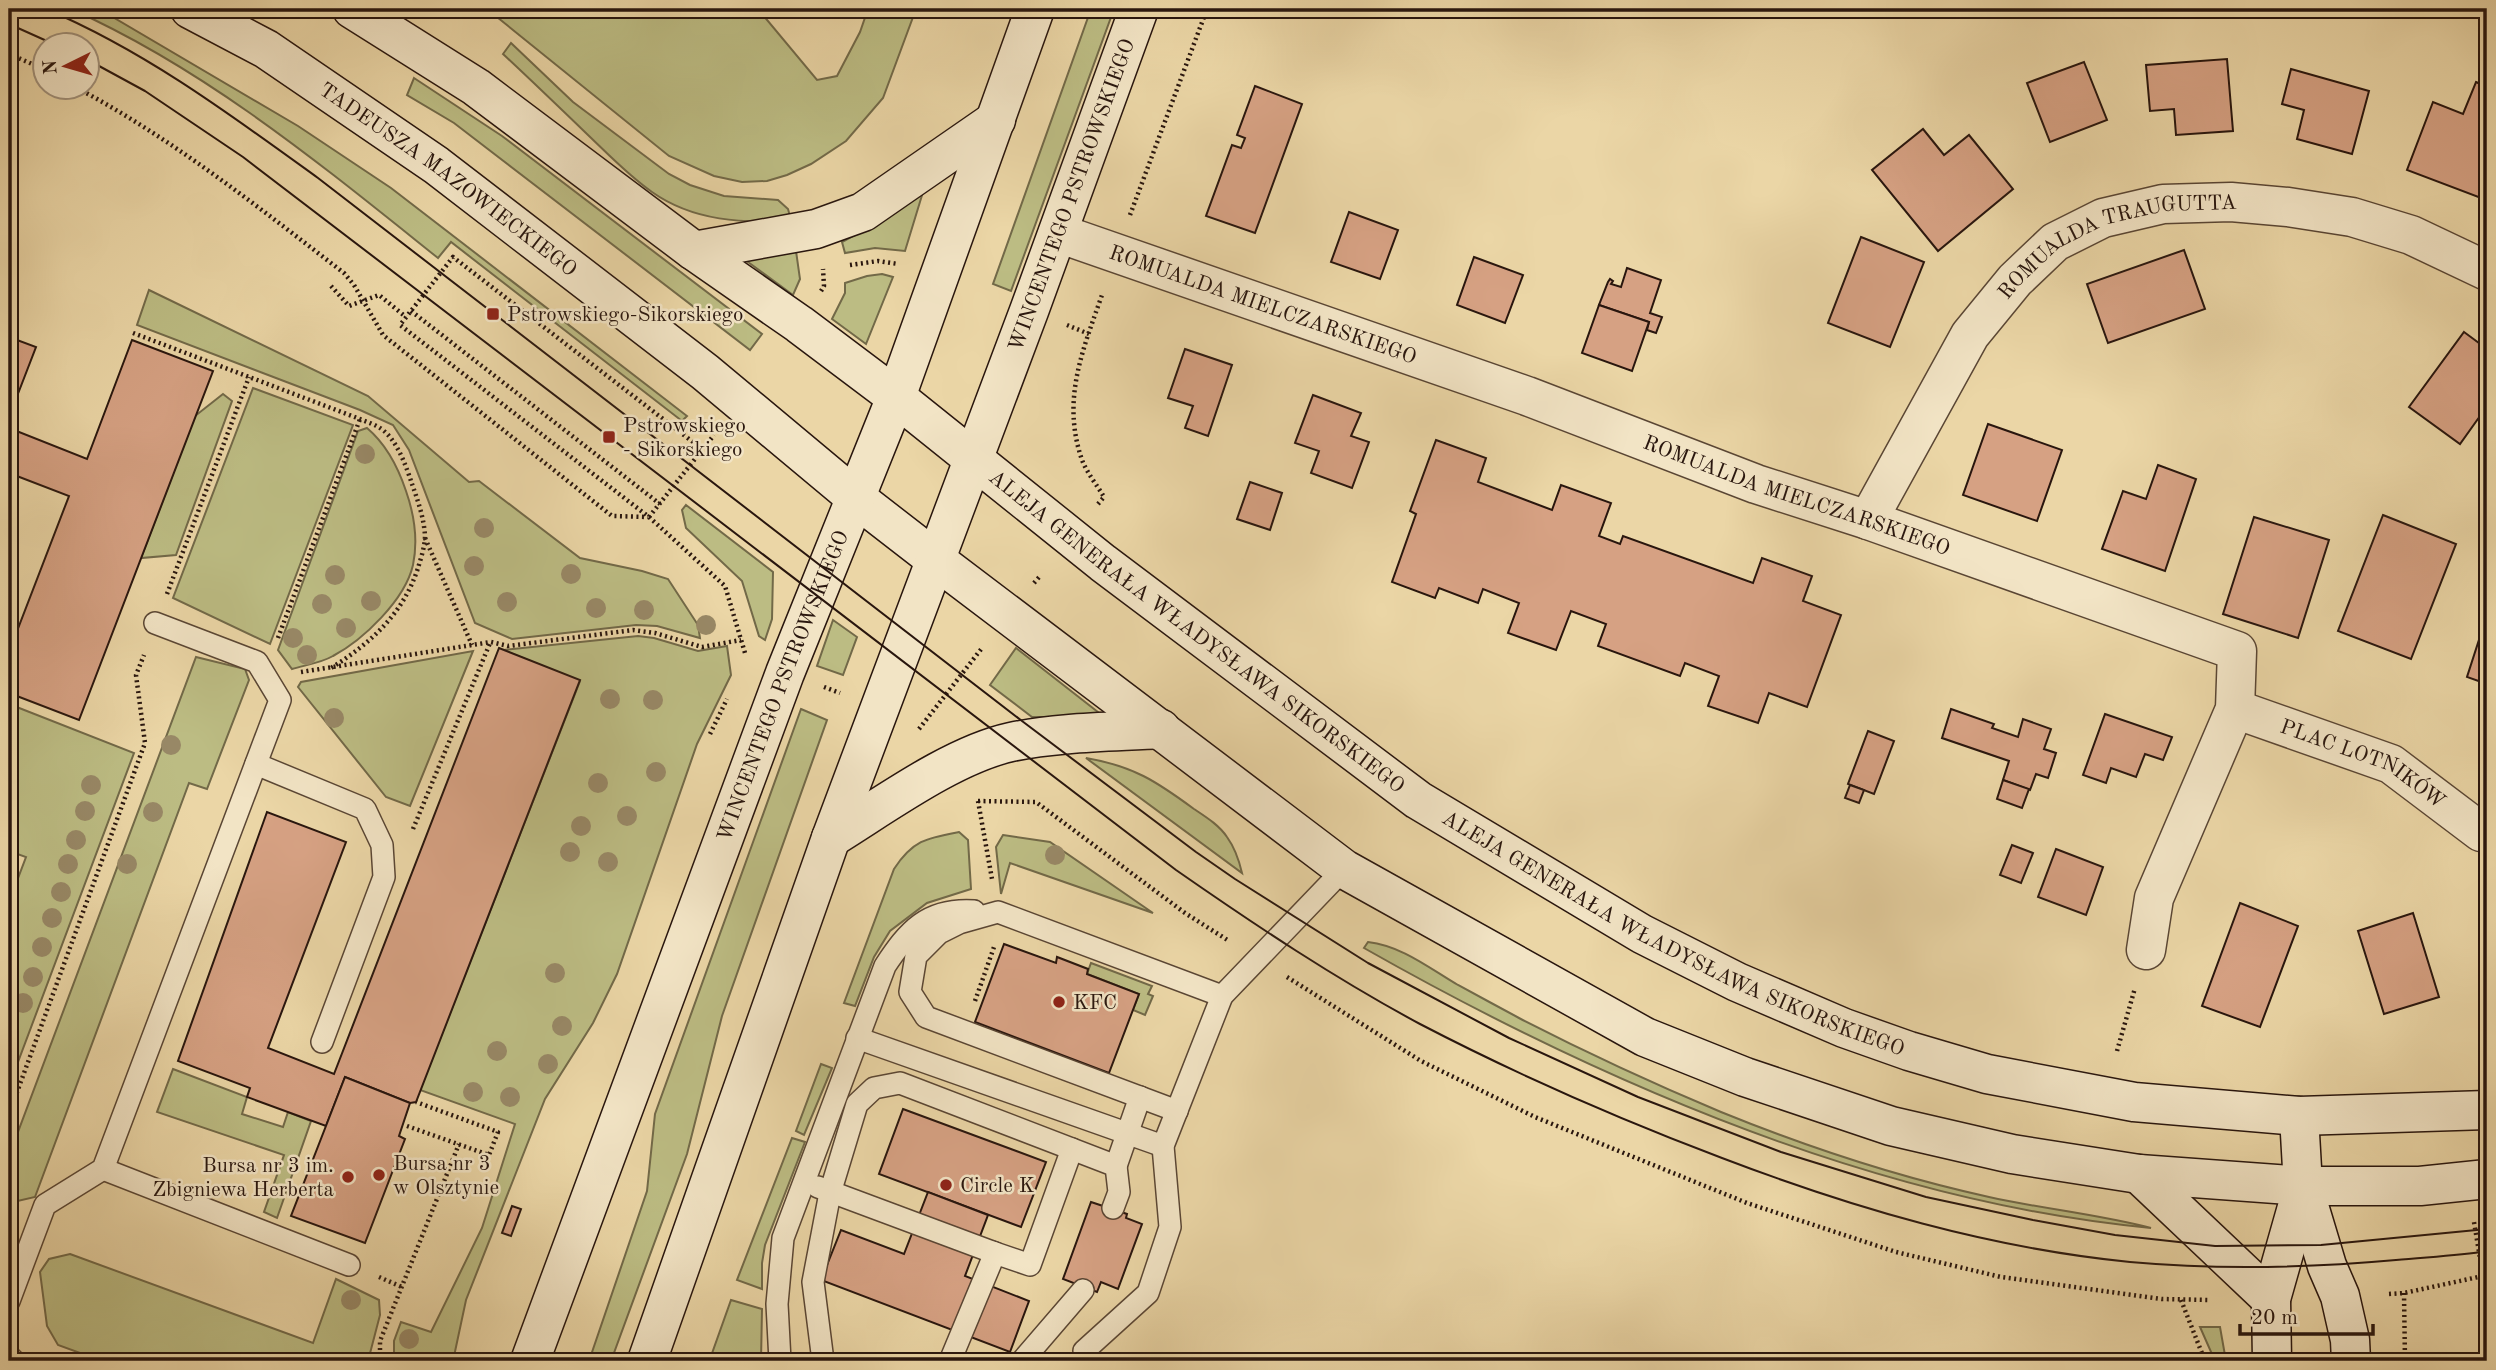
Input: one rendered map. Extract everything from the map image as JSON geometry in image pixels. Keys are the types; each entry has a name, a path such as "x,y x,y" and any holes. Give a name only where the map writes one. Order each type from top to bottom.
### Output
{"street":[{"name":"TADEUSZA MAZOWIECKIEGO","path":"190,9 266,49 436,165 705,372 856,498"},
{"path":"352,9 476,87 694,251 799,324 896,397 973,461"},
{"name":"WINCENTEGO PSTROWSKIEGO","path":"530,1361 785,673 896,397 1035,9"},
{"name":"WINCENTEGO PSTROWSKIEGO","path":"936,560 1139,9"},
{"path":"694,251 816,229 863,212 996,120"},
{"name":"ROMUALDA TRAUGUTTA","path":"1868,520 1970,335 2015,280 2055,242 2103,218 2163,204 2231,202 2288,207 2352,217 2412,234 2487,271"},
{"name":"ROMUALDA MIELCZARSKIEGO","path":"1058,233 1527,396 1756,484 1868,520 2237,651 2235,709 2154,898 2146,950"},
{"name":"ALEJA GENERAŁA WŁADYSŁAWA SIKORSKIEGO","path":"973,461 1103,563 1418,800 1642,934 1737,982 1844,1028 1987,1074 2134,1102 2299,1116 2487,1111"},
{"path":"856,498 1344,869 1645,1037 1745,1077 1891,1126 2012,1154 2139,1174 2302,1186 2420,1186 2487,1179"},
{"path":"647,1361 831,838 936,560"},
{"name":"PLAC LOTNIKÓW","path":"2235,709 2391,764 2481,832"},
{"path":"831,838 950,765 1009,743 1044,737 1161,729"},
{"path":"2299,1116 2302,1186 2327,1266 2340,1296 2350,1340 2351,1361"},
{"path":"2139,1174 2272,1299"},
{"path":"2272,1361 2272,1299 2302,1186"}],"lane":[{"path":"9,1301 46,1205 103,1169 280,700 257,662 155,623"},
{"path":"256,764 365,808 382,845 384,877 322,1042"},
{"path":"1084,1350 1148,1293 1170,1227 1163,1146 1222,996 1344,869"},
{"path":"779,1361 777,1304 783,1238 885,966 904,936 928,918 957,910 998,912 1222,996"},
{"path":"998,912 959,923 939,933 916,956 910,992 926,1017 1177,1111"},
{"path":"858,1038 1163,1146"},
{"path":"823,1361 813,1282 830,1193 857,1104 907,1054"},
{"path":"874,1088 900,1083 1116,1166"},
{"path":"1113,1208 1119,1192 1116,1166 1140,1097"},
{"path":"804,1182 1030,1265 1072,1149"},
{"path":"103,1169 349,1265"},
{"path":"950,1361 995,1253 992,1252"},
{"path":"1023,1361 1083,1290"},
{"path":"9,1356 14,1361"}],"path":[{"path":"9,54 32,64"},
{"path":"100,102 202,164 345,273 383,335 612,516 649,517"},
{"path":"702,449 453,257 400,325 649,517 725,586 747,658"},
{"path":"848,265 878,261 898,264"},
{"path":"817,298 824,286 823,268 835,266"},
{"path":"331,286 349,306 379,295 406,317"},
{"path":"411,311 660,504"},
{"path":"133,333 382,429 397,448 421,510 425,538 472,645"},
{"path":"9,1114 145,743 136,674 248,377"},
{"path":"274,648 360,419"},
{"path":"649,517 714,435"},
{"path":"331,668 357,652 382,630 398,610 414,581 425,538"},
{"path":"295,673 491,642 508,646 633,630 655,633 702,647 741,640"},
{"path":"411,835 491,642"},
{"path":"918,730 983,647"},
{"path":"993,890 978,801 1036,802 1185,913 1432,1066 1535,1117 1747,1202 1896,1252 2001,1277 2181,1300 2218,1300"},
{"path":"964,1032 996,942"},
{"path":"2117,1051 2146,950"},
{"path":"407,1126 489,1155 498,1132 416,1102"},
{"path":"380,1361 380,1341 459,1144"},
{"path":"2389,1294 2485,1275 2473,1217"},
{"path":"2403,1293 2405,1361"},
{"path":"2181,1300 2205,1361"}],"green space":[{"path":"71,9 99,9 298,126 391,188 687,416 682,421 451,242 438,258 352,189 216,90 121,33"},
{"path":"487,9 758,9 817,80 837,76 860,32 868,9 916,9 883,98 846,141 811,164 787,175 767,181 742,182 714,176 669,156"},
{"path":"1091,9 1114,9 1011,291 993,284"},
{"path":"511,43 573,102 669,174 690,185 724,196 778,200 788,209 791,220 737,221 702,215 668,202 652,192 619,165 503,54"},
{"path":"414,78 502,136 762,334 750,350 454,123 407,95"},
{"path":"923,192 905,251 875,248 845,253 842,242 895,213"},
{"path":"796,251 800,279 793,295 748,262 747,258"},
{"path":"882,274 893,277 866,344 832,319 845,293 845,283"},
{"path":"149,290 368,396 469,482 479,481 580,558 668,579 698,625 700,638 657,626 636,625 512,639 475,623 409,450 393,425 137,325"},
{"path":"253,388 353,425 270,644 173,598"},
{"path":"223,394 232,401 176,555 141,558 195,416"},
{"path":"367,428 391,456 406,491 414,528 413,565 392,605 357,640 328,658 292,669 278,650 358,431"},
{"path":"686,505 773,572 772,619 765,640 759,636 742,581 686,528 682,510"},
{"path":"833,620 857,637 843,675 817,666"},
{"path":"638,636 698,651 727,646 731,675 697,744 617,974 593,1023 545,1099 466,1300 453,1361 394,1361 394,1341 401,1322 431,1332 482,1228 515,1124 420,1090 580,681 503,650"},
{"path":"1016,648 1112,723 1079,717 1032,717 990,685"},
{"path":"473,651 410,806 386,797 298,687 301,682"},
{"path":"196,657 245,669 249,680 207,789 189,783 35,1197 9,1203 9,1156"},
{"path":"9,704 134,753 9,1086 9,902 26,857 9,851"},
{"path":"801,709 827,720 722,1016 687,1154 611,1361 589,1361 647,1191 655,1114"},
{"path":"1086,758 1131,770 1168,790 1208,818 1230,841 1242,873"},
{"path":"959,832 968,840 971,889 927,903 890,931 874,957 855,1006 844,1003 894,869 914,846 938,836"},
{"path":"1003,835 1050,842 1153,913 1010,863 1001,894 996,847"},
{"path":"1368,942 1404,953 1519,1018 1619,1067 1786,1137 1887,1171 1955,1189 2151,1228 2048,1214 1945,1192 1844,1164 1744,1129 1645,1089 1549,1045 1364,948"},
{"path":"1091,963 1152,986 1148,994 1153,996 1145,1015 1133,1010 1139,994 1087,974"},
{"path":"821,1064 832,1068 804,1135 796,1131"},
{"path":"173,1069 247,1097 242,1114 283,1127 288,1112 311,1121 277,1218 264,1212 284,1155 157,1112"},
{"path":"792,1138 805,1142 765,1245 762,1289 737,1280"},
{"path":"70,1254 313,1343 336,1279 379,1300 380,1315 368,1361 102,1361 58,1345 47,1326 40,1272 49,1259"},
{"path":"731,1300 762,1309 761,1361 710,1359"},
{"path":"2200,1327 2220,1327 2226,1361 2215,1361"}],"building":[{"path":"2227,59 2233,131 2176,135 2174,109 2150,111 2146,65"},
{"path":"2084,62 2107,120 2050,142 2027,83"},
{"path":"2291,69 2369,91 2352,154 2297,139 2304,110 2282,104"},
{"path":"2476,82 2487,87 2487,182 2481,198 2407,170 2433,102 2463,114"},
{"path":"1255,86 1302,104 1255,233 1206,216 1232,145 1241,148 1245,138 1237,135"},
{"path":"1923,129 1944,155 1969,135 2013,189 1938,251 1872,170"},
{"path":"1349,212 1398,230 1380,279 1331,262"},
{"path":"1861,237 1924,262 1890,347 1828,323"},
{"path":"2184,250 2205,309 2108,343 2087,284"},
{"path":"1474,257 1523,275 1505,323 1457,305"},
{"path":"1627,268 1661,280 1650,313 1662,317 1656,333 1647,330 1649,322 1599,305 1610,279 1613,281 1611,284 1621,287"},
{"path":"1599,305 1649,322 1632,371 1582,353"},
{"path":"2464,332 2487,349 2487,411 2485,409 2460,444 2409,407"},
{"path":"9,337 36,347 9,417"},
{"path":"132,340 213,371 79,720 9,693 9,652 69,496 9,473 9,428 87,459"},
{"path":"1185,349 1232,365 1208,436 1185,428 1193,406 1168,398"},
{"path":"1313,395 1361,413 1351,436 1369,442 1352,488 1311,473 1319,451 1295,443"},
{"path":"1988,424 2062,450 2037,521 1963,495"},
{"path":"1436,440 1486,458 1478,482 1552,510 1561,485 1611,503 1599,536 1620,544 1623,536 1753,583 1762,558 1812,576 1803,601 1841,615 1807,707 1769,693 1758,723 1708,706 1719,676 1685,663 1680,676 1598,646 1606,624 1571,611 1556,650 1508,633 1519,603 1483,589 1478,603 1439,588 1435,598 1392,582 1416,514 1410,511"},
{"path":"2158,465 2196,479 2165,571 2102,549 2123,491 2146,499"},
{"path":"1250,482 1282,493 1270,530 1237,519"},
{"path":"2383,515 2456,544 2411,659 2338,631"},
{"path":"2254,517 2329,540 2298,638 2223,614"},
{"path":"2487,615 2487,684 2467,677"},
{"path":"499,648 580,680 416,1102 410,1103 345,1077 326,1126 247,1097 250,1088 178,1061 267,812 346,842 268,1048 334,1074"},
{"path":"1951,709 1994,724 1992,728 2018,737 2023,719 2051,729 2044,749 2056,753 2048,778 2036,774 2030,790 2003,780 2009,761 1942,738"},
{"path":"2105,714 2172,737 2163,760 2145,754 2136,777 2111,768 2106,783 2083,775"},
{"path":"1868,731 1894,741 1874,794 1848,784"},
{"path":"2003,780 2029,789 2022,808 1997,799"},
{"path":"1850,785 1864,790 1859,803 1845,798"},
{"path":"2012,845 2033,853 2021,883 2000,875"},
{"path":"2056,849 2103,867 2086,915 2038,897"},
{"path":"2240,903 2298,926 2260,1027 2202,1006"},
{"path":"2413,913 2439,997 2384,1014 2358,931"},
{"name":"KFC","path":"1004,944 1056,963 1057,957 1088,969 1087,974 1139,994 1109,1073 975,1022"},
{"name":"Bursa nr 3 im. Zbigniewa Herberta","path":"345,1077 410,1103 399,1136 405,1139 365,1243 291,1216"},
{"path":"903,1109 1046,1162 1021,1227 879,1174"},
{"path":"928,1192 988,1215 965,1276 1029,1301 1010,1352 821,1280 841,1230 904,1254"},
{"path":"1091,1202 1127,1214 1126,1218 1142,1224 1118,1289 1101,1282 1097,1292 1063,1279"},
{"path":"512,1206 521,1209 511,1236 502,1233"}],"tram line":[{"path":"46,9 153,64 318,178 1196,852 1368,963 1509,1038 1638,1097 1781,1152 1926,1197 2033,1220 2115,1235 2215,1246 2321,1245 2487,1229"},
{"path":"9,24 32,34"},
{"path":"102,68 145,91 243,157 1176,870 1327,970 1457,1043 1607,1112 1771,1176 1922,1224 2025,1247 2130,1262 2230,1267 2329,1265 2487,1251"}],"place":[{"name":"Pstrowskiego-Sikorskiego","path":"493,314"},
{"name":"Pstrowskiego - Sikorskiego","path":"609,437"},
{"name":"KFC","path":"1059,1002"},
{"name":"Bursa nr 3 w Olsztynie","path":"379,1175"},
{"name":"Bursa nr 3 im. Zbigniewa Herberta","path":"348,1177"},
{"name":"Circle K","path":"946,1185"}]}
